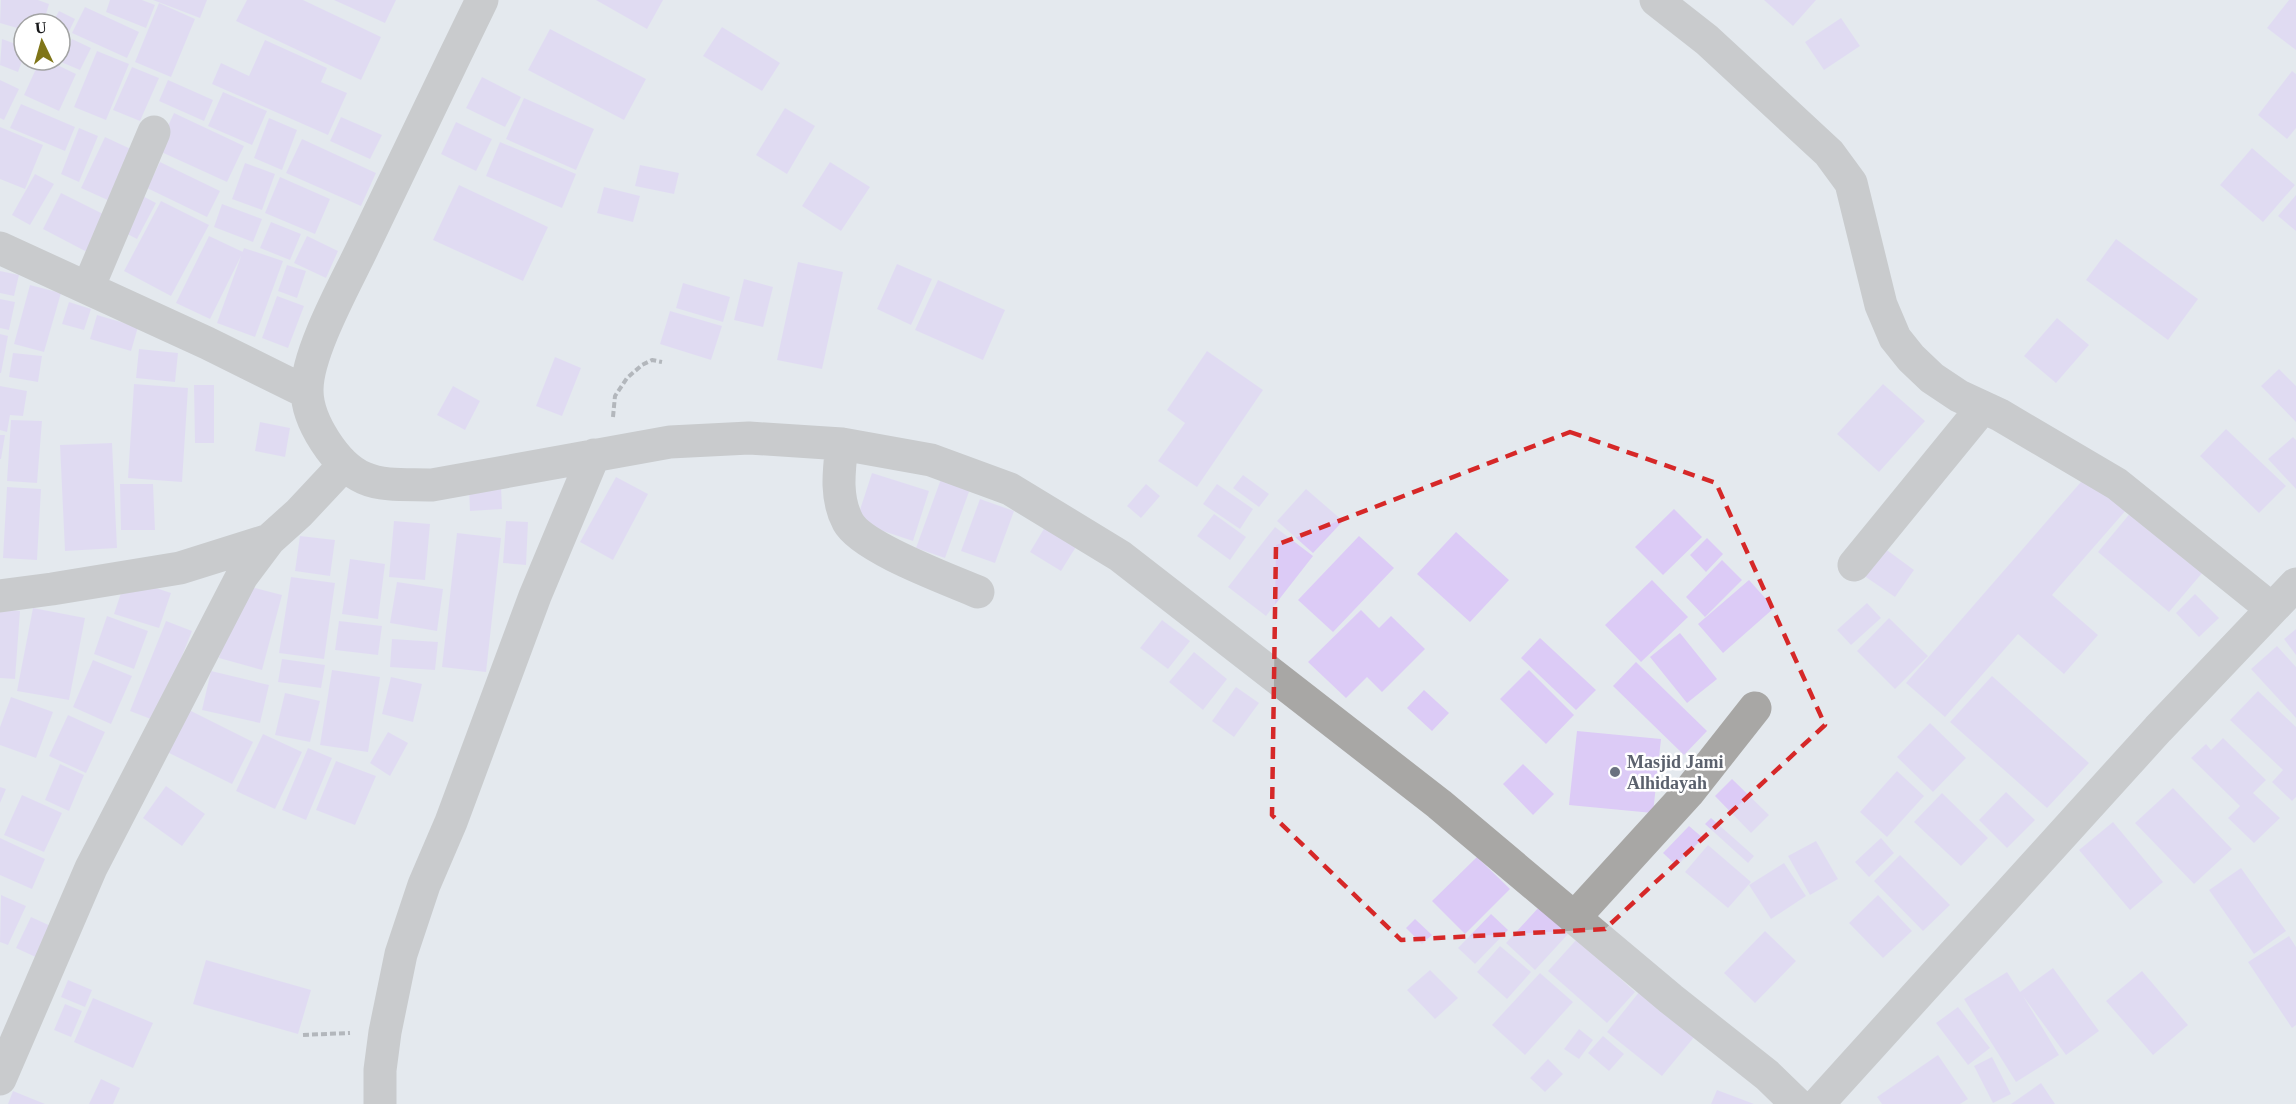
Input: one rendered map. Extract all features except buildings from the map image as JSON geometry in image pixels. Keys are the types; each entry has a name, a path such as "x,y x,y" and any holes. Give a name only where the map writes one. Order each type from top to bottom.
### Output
{"street":[{"path":"482,0 335,307 309,369 306,392 319,432 343,466 365,479 394,484 432,484 670,442 749,438 842,444 931,460 1010,489 1110,549 1439,804 1671,999 1767,1075 1797,1104"},
{"path":"1656,0 1707,40 1829,153 1851,183 1881,305 1895,338 1911,358 1932,378 1959,396 1983,407 2117,484 2272,609"},
{"path":"88,288 154,132"},
{"path":"0,248 207,343 306,392"},
{"path":"1854,565 1983,407"},
{"path":"842,444 839,494 847,520 854,532 872,545 978,592"},
{"path":"380,1104 380,1070 385,1032 401,954 424,885 451,822 535,596 608,452"},
{"path":"0,1078 91,868 242,576 269,540 299,513 343,466"},
{"path":"0,596 180,568 269,540"},
{"path":"1818,1104 2158,729 2296,584"},
{"path":"1574,918 1688,793 1755,708"}],"path":[{"path":"608,452 615,396 627,378 642,365 652,360 662,362"},
{"path":"303,1035 385,1032"}],"highlighted area":[{"path":"1570,432 1716,483 1825,725 1605,929 1401,940 1272,815 1276,545"}],"place":[{"name":"Masjid Jami Alhidayah","path":"1615,772"}]}
